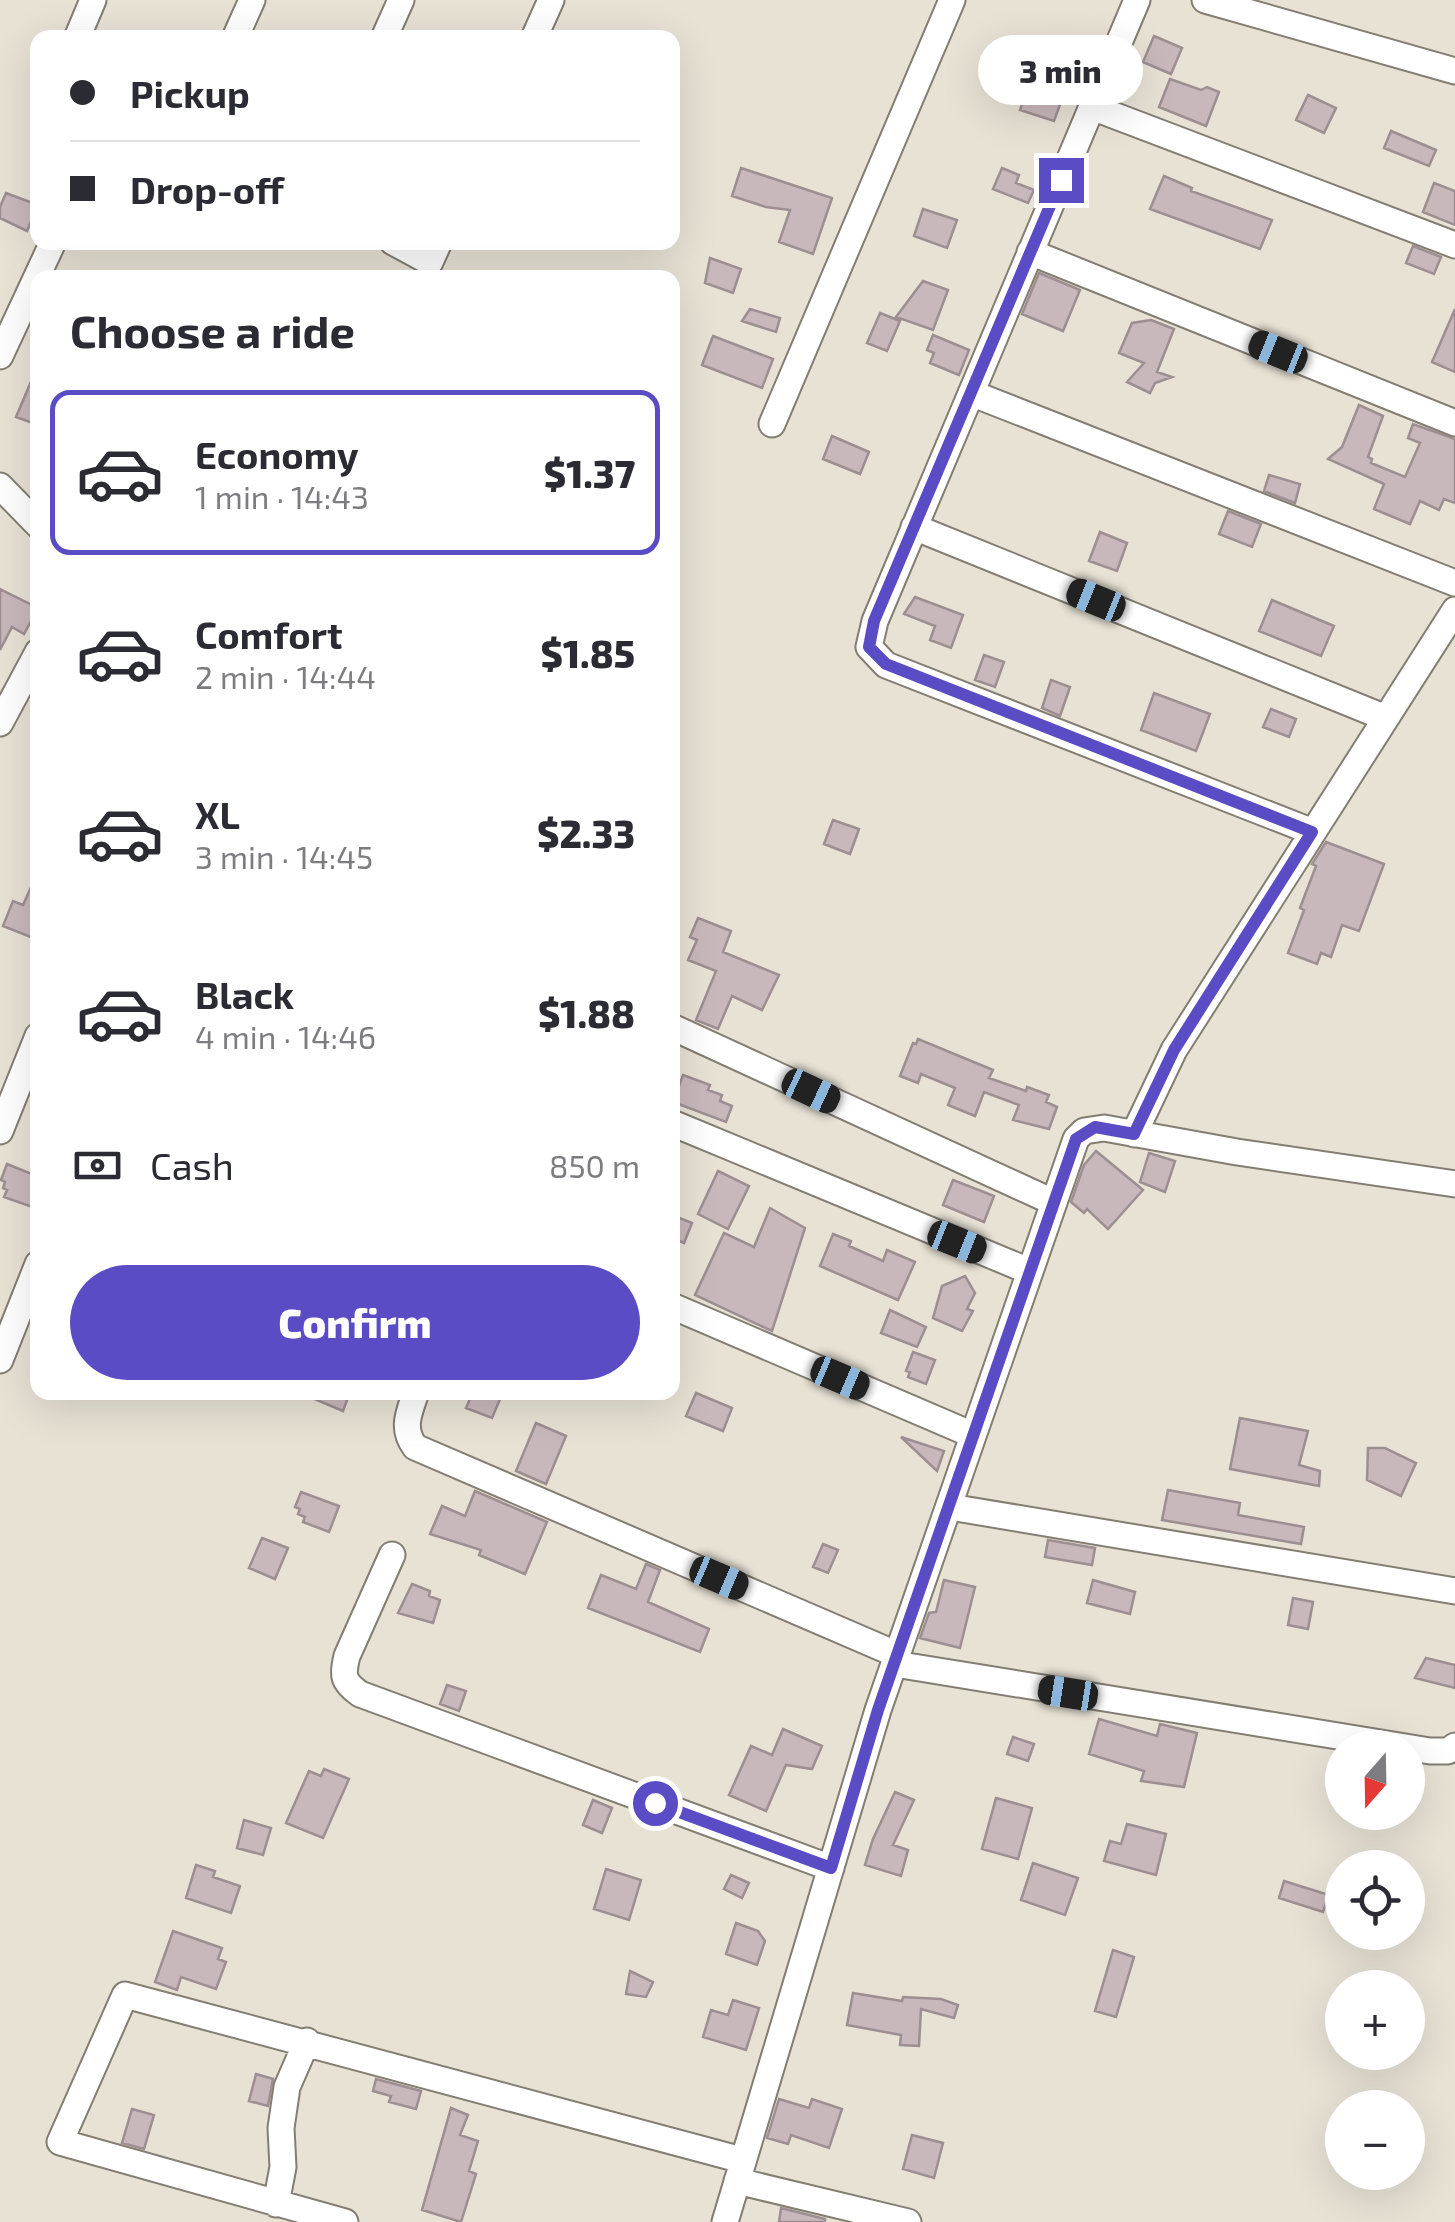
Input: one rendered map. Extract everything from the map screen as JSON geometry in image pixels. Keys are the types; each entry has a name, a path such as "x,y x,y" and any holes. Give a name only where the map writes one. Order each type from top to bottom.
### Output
{"street":[{"path":"81,30 93,0"},
{"path":"239,30 252,0"},
{"path":"388,30 401,0"},
{"path":"538,30 551,0"},
{"path":"772,424 952,0"},
{"path":"1137,0 914,527 869,636 869,647 879,661 1312,832"},
{"path":"1205,0 1455,71"},
{"path":"1092,107 1455,245"},
{"path":"408,250 430,262 435,250"},
{"path":"1030,252 1455,422"},
{"path":"0,356 30,291"},
{"path":"970,392 1455,583"},
{"path":"0,486 30,517"},
{"path":"914,527 1386,718"},
{"path":"1134,1134 1174,1050 1455,610"},
{"path":"0,722 30,667"},
{"path":"680,1031 1053,1202"},
{"path":"0,1131 30,1056"},
{"path":"680,1126 1028,1271"},
{"path":"725,2222 878,1710 1076,1139 1095,1127 1455,1184"},
{"path":"0,1360 30,1284"},
{"path":"680,1309 974,1435"},
{"path":"413,1400 406,1435 415,1447 896,1659 1430,1752 1448,1751 1455,1746"},
{"path":"950,1507 1455,1591"},
{"path":"392,1555 347,1656 343,1674 346,1684 360,1694 831,1868"},
{"path":"345,2222 60,2142 125,1994 308,2041 908,2222"},
{"path":"276,2204 283,2167 281,2128 287,2086 308,2041"}],"building":[{"path":"1154,36 1182,48 1171,74 1143,62"},
{"path":"1170,79 1219,92 1206,126 1159,107"},
{"path":"1030,82 1064,94 1054,121 1020,110"},
{"path":"1308,95 1336,108 1324,133 1296,120"},
{"path":"1391,131 1436,150 1429,166 1384,148"},
{"path":"741,168 832,198 813,254 779,242 790,210 732,196"},
{"path":"1002,168 1019,175 1016,183 1034,190 1028,203 993,189"},
{"path":"1164,176 1192,188 1191,191 1272,220 1260,249 1150,209"},
{"path":"1434,183 1455,191 1455,225 1423,212"},
{"path":"6,193 30,202 27,231 0,218"},
{"path":"923,209 957,220 947,248 914,236"},
{"path":"1413,246 1441,257 1434,274 1406,263"},
{"path":"710,258 741,269 733,293 705,283"},
{"path":"1039,273 1080,290 1063,331 1022,314"},
{"path":"923,281 948,290 933,330 896,317"},
{"path":"750,309 780,318 776,332 742,321"},
{"path":"1455,309 1455,372 1432,362"},
{"path":"880,313 900,321 887,351 867,343"},
{"path":"1151,320 1174,329 1157,372 1172,377 1155,383 1150,393 1127,382 1144,363 1119,353 1132,323"},
{"path":"933,335 969,350 959,375 930,363 934,353 927,350"},
{"path":"713,336 773,359 762,388 702,365"},
{"path":"30,384 30,422 16,417"},
{"path":"1359,405 1383,416 1368,457 1371,463 1405,477 1420,443 1408,438 1413,424 1455,439 1455,503 1444,499 1439,510 1420,501 1410,524 1374,509 1384,484 1328,459 1342,447"},
{"path":"832,436 869,452 860,474 823,459"},
{"path":"1269,475 1300,484 1295,503 1264,491"},
{"path":"1228,511 1261,524 1252,547 1219,534"},
{"path":"1100,532 1127,543 1117,571 1089,561"},
{"path":"0,589 30,604 30,623 24,634 12,627 0,650"},
{"path":"915,597 963,615 951,648 930,640 935,626 904,614"},
{"path":"1272,600 1334,626 1321,656 1259,631"},
{"path":"984,655 1004,662 995,687 975,680"},
{"path":"1051,680 1070,687 1060,716 1042,708"},
{"path":"1154,693 1210,714 1196,751 1141,730"},
{"path":"1271,709 1296,719 1289,737 1263,727"},
{"path":"833,820 859,829 850,854 824,844"},
{"path":"1326,842 1384,864 1359,931 1342,925 1331,957 1321,953 1317,964 1288,953 1316,866 1312,864"},
{"path":"30,890 30,937 3,926 13,901 23,905"},
{"path":"698,918 731,931 723,952 779,975 762,1010 732,996 718,1029 696,1020 716,971 688,960 697,940 690,937"},
{"path":"918,1039 993,1070 989,1078 1049,1095 1046,1102 1057,1107 1049,1129 1013,1120 1019,1105 984,1092 975,1116 948,1105 955,1088 921,1074 918,1083 900,1076"},
{"path":"683,1075 710,1085 708,1090 722,1095 720,1101 732,1106 726,1122 680,1105"},
{"path":"1096,1151 1143,1190 1108,1229 1087,1209 1084,1213 1071,1202 1084,1165"},
{"path":"1149,1153 1175,1161 1165,1192 1140,1182"},
{"path":"7,1164 30,1173 30,1206 4,1197 7,1190 1,1180"},
{"path":"718,1171 749,1186 728,1229 698,1214"},
{"path":"953,1180 994,1196 984,1222 943,1205"},
{"path":"770,1208 805,1228 772,1331 695,1295 724,1233 754,1247"},
{"path":"680,1218 692,1223 684,1243 680,1241"},
{"path":"833,1234 883,1261 887,1250 915,1262 898,1300 820,1266"},
{"path":"965,1276 975,1293 967,1309 973,1311 962,1331 933,1318 942,1286"},
{"path":"890,1310 926,1327 917,1347 881,1333"},
{"path":"913,1352 935,1360 926,1384 908,1377 910,1372 906,1371"},
{"path":"696,1393 732,1408 723,1431 686,1416"},
{"path":"317,1400 347,1400 343,1411"},
{"path":"470,1400 500,1400 492,1418 466,1408"},
{"path":"1240,1418 1308,1431 1299,1465 1320,1471 1319,1486 1230,1469"},
{"path":"536,1423 566,1436 546,1484 516,1471"},
{"path":"901,1437 944,1451 937,1471"},
{"path":"1368,1448 1385,1448 1416,1463 1401,1496 1367,1480"},
{"path":"1168,1490 1240,1503 1238,1515 1304,1527 1301,1544 1162,1520"},
{"path":"475,1491 547,1522 525,1574 479,1555 481,1550 430,1534 442,1506 465,1516"},
{"path":"301,1492 339,1506 329,1532 303,1522 305,1517 295,1507"},
{"path":"262,1538 288,1548 275,1579 249,1568"},
{"path":"1048,1540 1095,1548 1092,1565 1045,1557"},
{"path":"823,1544 838,1550 828,1573 813,1567"},
{"path":"646,1564 660,1570 648,1602 709,1629 700,1652 588,1608 601,1575 636,1589"},
{"path":"944,1580 975,1587 960,1648 920,1638 929,1613 936,1612"},
{"path":"1093,1580 1135,1592 1130,1614 1087,1603"},
{"path":"412,1584 440,1600 433,1623 398,1613"},
{"path":"1293,1598 1313,1602 1308,1629 1288,1625"},
{"path":"1426,1658 1455,1665 1455,1688 1415,1678"},
{"path":"447,1685 466,1691 459,1711 440,1704"},
{"path":"1099,1719 1157,1736 1160,1724 1197,1733 1184,1787 1141,1781 1144,1771 1089,1754"},
{"path":"783,1729 822,1746 812,1769 786,1765 766,1811 729,1795 751,1746 772,1755"},
{"path":"1013,1737 1034,1744 1028,1761 1007,1754"},
{"path":"324,1769 349,1779 323,1838 286,1823 309,1771 321,1776"},
{"path":"895,1792 914,1800 893,1845 908,1850 901,1876 865,1865"},
{"path":"996,1798 1032,1808 1018,1859 982,1849"},
{"path":"593,1800 612,1808 602,1833 583,1825"},
{"path":"244,1820 271,1828 263,1855 237,1848"},
{"path":"1127,1824 1166,1834 1156,1875 1104,1861 1110,1841 1121,1844"},
{"path":"1033,1863 1078,1878 1065,1915 1021,1900"},
{"path":"196,1865 215,1871 213,1877 240,1886 231,1913 186,1898"},
{"path":"606,1869 641,1880 629,1920 594,1909"},
{"path":"731,1875 749,1883 742,1898 724,1889"},
{"path":"1284,1881 1325,1894 1325,1906 1323,1912 1279,1898"},
{"path":"736,1923 758,1931 765,1941 757,1965 726,1954"},
{"path":"173,1931 222,1948 218,1959 226,1962 216,1989 181,1977 177,1990 155,1982"},
{"path":"1113,1950 1134,1957 1116,2017 1095,2011"},
{"path":"630,1971 653,1982 646,1997 626,1994"},
{"path":"853,1993 902,2001 903,1997 941,1999 958,2005 954,2018 921,2009 919,2046 900,2045 901,2035 847,2025"},
{"path":"733,2000 759,2008 746,2050 703,2037 711,2010 728,2015"},
{"path":"256,2074 273,2079 268,2106 249,2101"},
{"path":"376,2079 421,2091 416,2109 389,2102 391,2096 373,2091"},
{"path":"779,2099 809,2108 812,2099 842,2109 829,2148 791,2135 788,2144 767,2138"},
{"path":"451,2108 468,2115 460,2135 478,2141 469,2171 476,2174 461,2222 422,2210"},
{"path":"132,2109 154,2115 144,2149 122,2143"},
{"path":"912,2135 943,2143 934,2178 903,2169"},
{"path":"781,2208 825,2219 825,2222 779,2222"}],"route":[{"path":"655,1803 831,1868 878,1710 1076,1139 1095,1127 1134,1134 1174,1050 1312,832 886,664 869,647 874,621 1061,180"}]}
